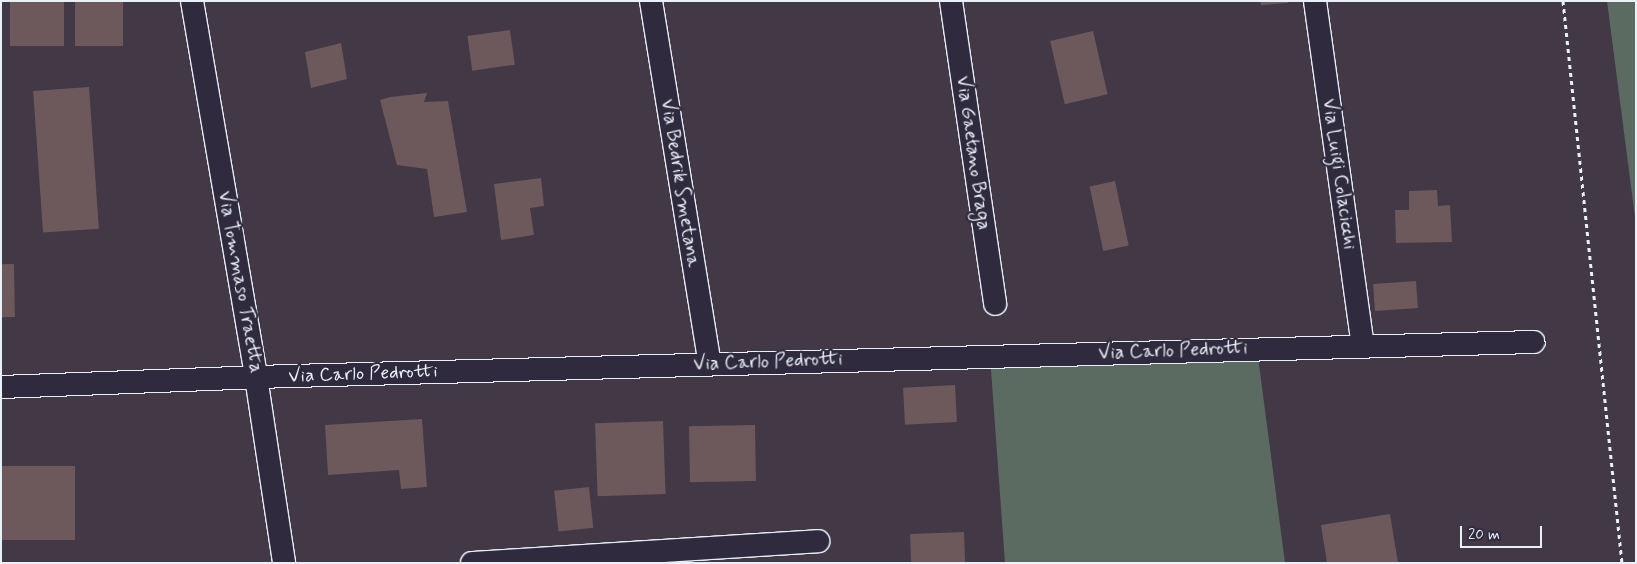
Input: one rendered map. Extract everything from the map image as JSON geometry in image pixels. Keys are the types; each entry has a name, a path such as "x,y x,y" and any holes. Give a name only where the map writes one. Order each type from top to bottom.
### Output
{"street":[{"name":"Via Tommaso Traetta","path":"192,1 256,377 284,563"},
{"name":"Via Bedrik Smetana","path":"651,1 710,364"},
{"name":"Via Gaetano Braga","path":"951,1 995,304"},
{"name":"Via Luigi Colacicchi","path":"1315,1 1363,346"},
{"name":"Via Carlo Pedrotti","path":"1,387 256,377 1534,342"},
{"path":"472,563 818,541"}],"path":[{"path":"1563,1 1622,563"}],"green space":[{"path":"1607,1 1636,1 1636,225"},
{"path":"1257,349 1285,563 1005,563 990,356"}],"building":[{"path":"10,1 64,1 64,46 10,46"},
{"path":"75,1 123,1 123,46 75,46"},
{"path":"1260,1 1288,1 1288,3 1261,5"},
{"path":"510,30 515,65 472,71 467,36"},
{"path":"1093,31 1108,94 1065,104 1050,41"},
{"path":"341,43 347,79 311,88 305,52"},
{"path":"89,87 99,229 43,233 33,91"},
{"path":"427,93 424,102 448,101 467,212 434,217 427,169 397,165 380,100"},
{"path":"541,178 544,206 530,208 534,235 501,240 494,184"},
{"path":"1115,181 1129,246 1103,251 1090,186"},
{"path":"1437,190 1438,206 1450,205 1452,242 1396,243 1395,210 1409,210 1409,191"},
{"path":"1,264 14,264 15,317 2,317"},
{"path":"1416,281 1418,308 1375,311 1373,284"},
{"path":"955,385 957,422 905,425 903,388"},
{"path":"422,419 427,487 401,489 399,470 328,475 325,425"},
{"path":"663,421 666,494 598,496 595,423"},
{"path":"755,425 756,481 690,482 689,426"},
{"path":"1,466 75,466 75,540 1,540"},
{"path":"589,487 593,528 558,531 554,491"},
{"path":"1390,514 1398,563 1327,563 1321,525"},
{"path":"964,532 965,563 911,563 910,534"}]}
